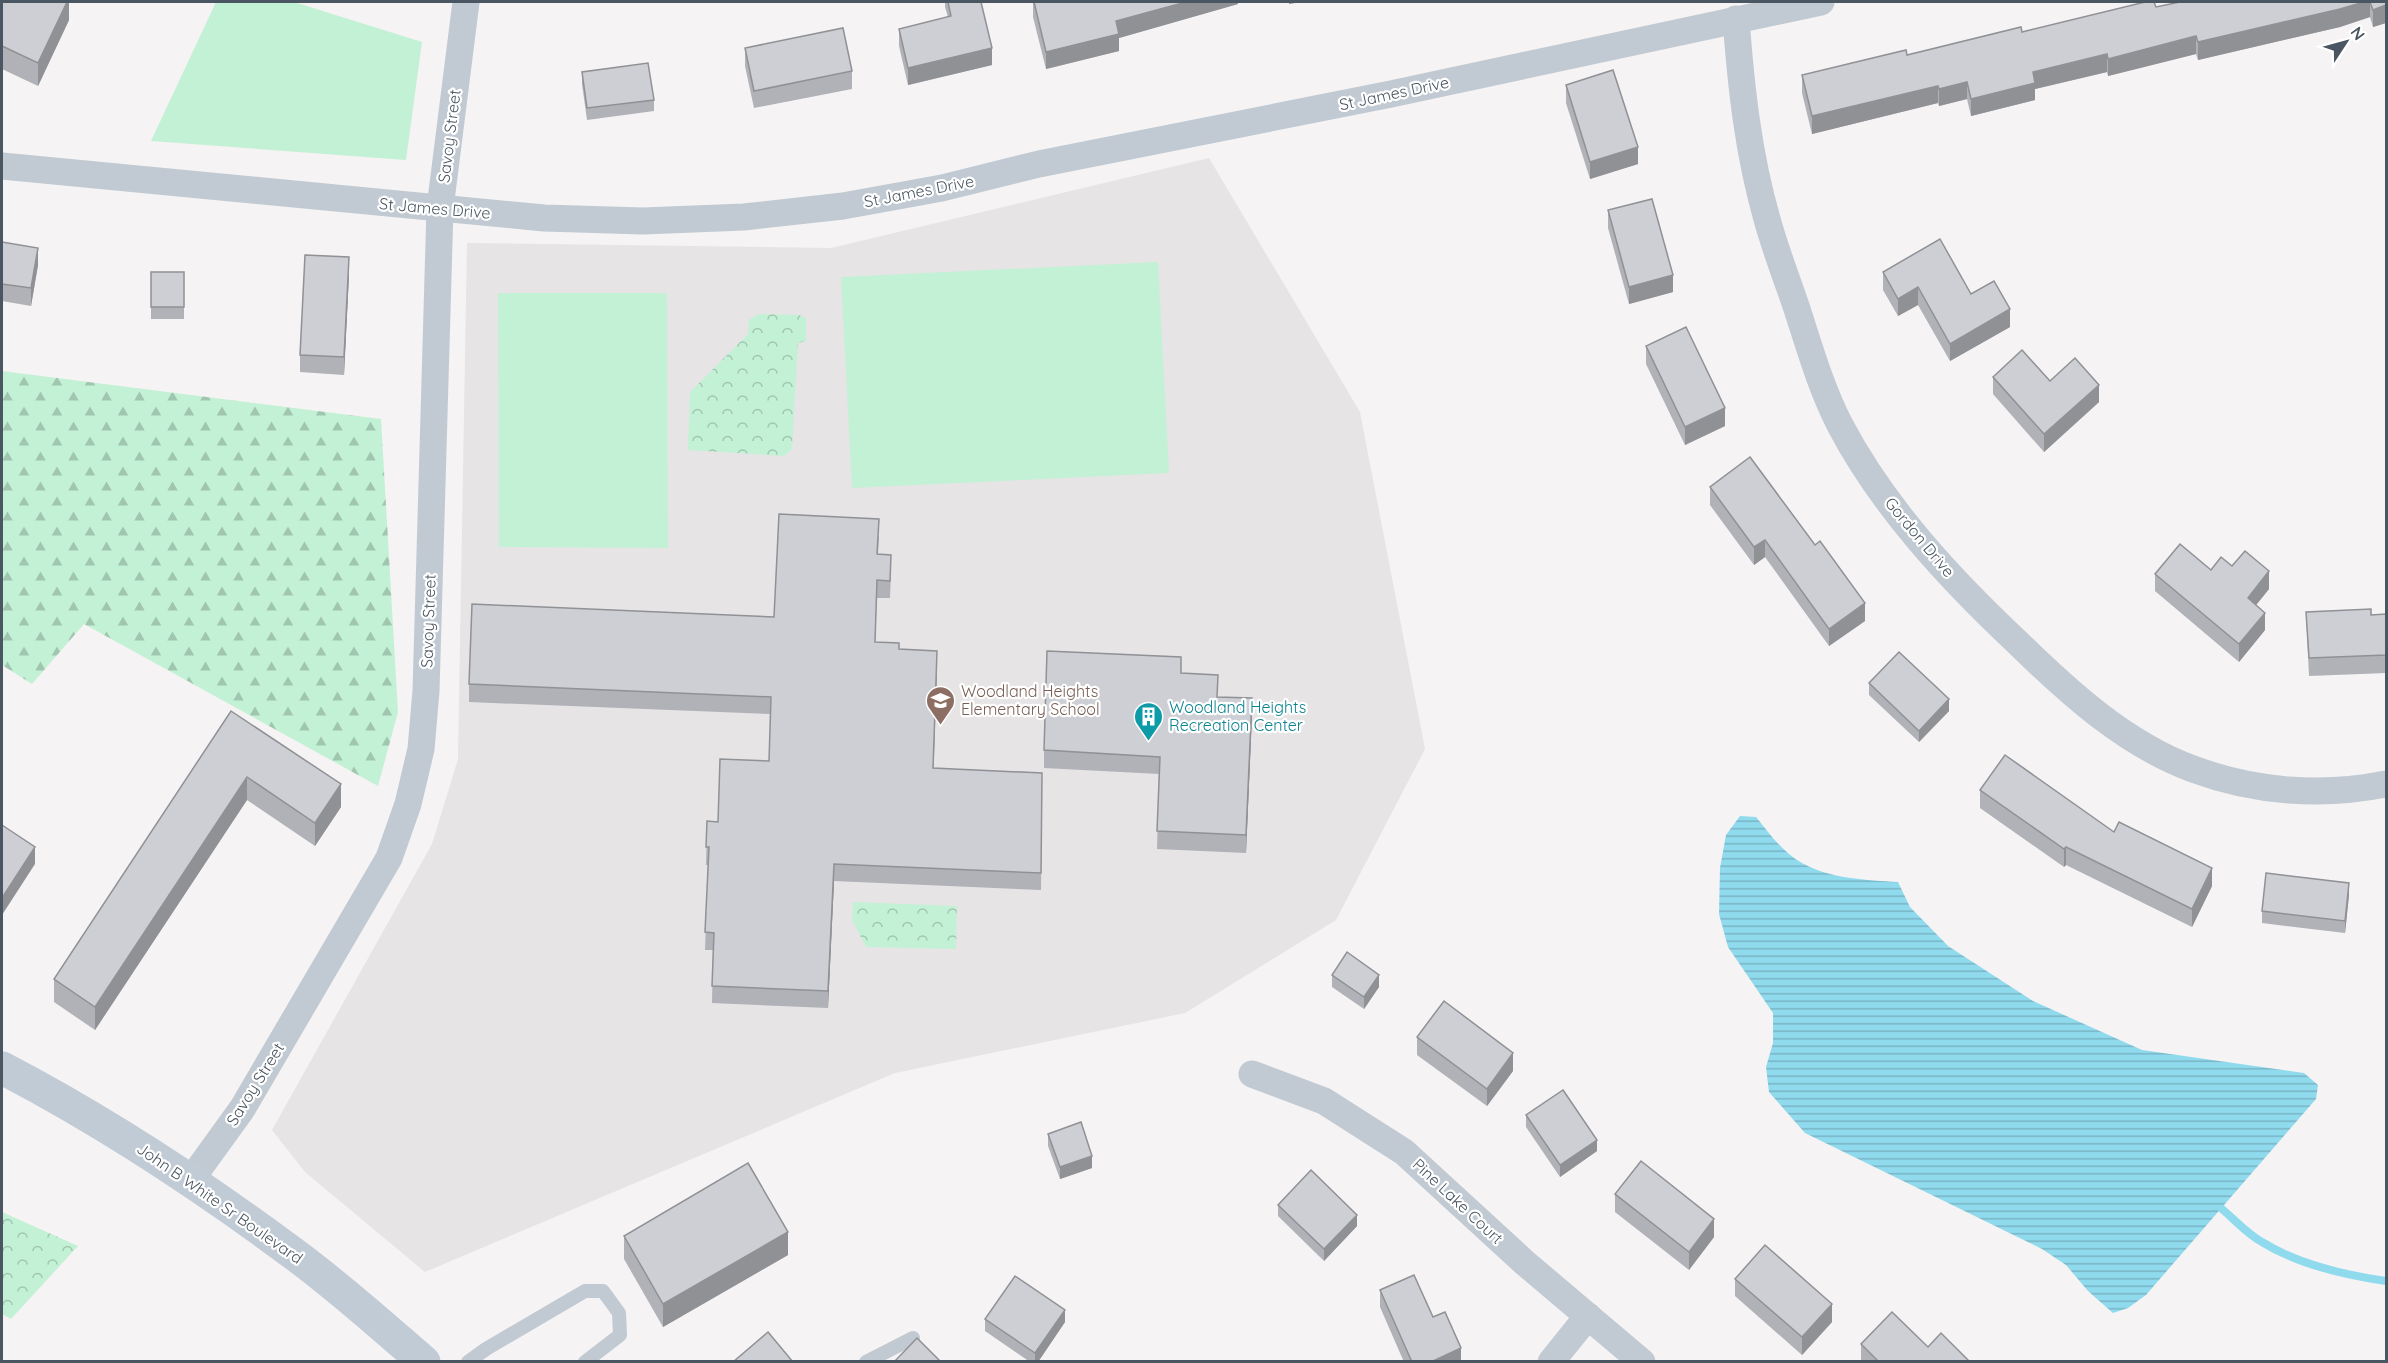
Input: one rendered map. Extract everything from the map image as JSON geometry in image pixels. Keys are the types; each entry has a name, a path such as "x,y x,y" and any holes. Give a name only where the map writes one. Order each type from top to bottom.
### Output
{"main road":[{"name":"John B White Sr Boulevard","path":"2,1068 134,1142 296,1255 412,1358"}],"street":[{"name":"Savoy Street","path":"190,1181 242,1108 388,858 408,804 421,749 426,692 440,208 466,2"},
{"name":"St James Drive","path":"2,166 544,218 644,221 744,217 843,206 942,188 1039,164 1391,94 1821,2"},
{"name":"Gordon Drive","path":"1736,19 1741,86 1756,175 1767,218 1821,383 1840,425 1863,465 1938,560 1989,616 2044,669 2102,717 2145,747 2192,769 2242,784 2293,791 2331,792 2386,784"},
{"name":"Pine Lake Court","path":"1252,1074 1324,1101 1404,1152 1499,1239 1642,1362"},
{"path":"1551,1362 1588,1316"}],"lane":[{"path":"468,1362 486,1348 585,1292 603,1291 619,1313 620,1335 585,1362"},
{"path":"866,1362 913,1338"}],"shaded area":[{"name":"Woodland Heights Elementary School","path":"1209,158 1360,412 1425,749 1336,920 1185,1013 895,1073 425,1272 305,1172 272,1130 432,844 458,759 467,243 831,248"}],"green space":[{"path":"216,2 294,2 422,42 406,160 151,141"},
{"path":"1158,262 1169,473 852,488 841,277"},
{"path":"498,293 667,293 668,548 499,547"},
{"path":"758,314 799,315 806,318 806,341 798,343 792,449 784,456 688,450 690,392 748,334 749,320"},
{"path":"2,371 381,419 398,712 378,786 84,624 32,684 2,665"},
{"path":"853,902 957,906 956,949 866,947 852,920"},
{"path":"2,1212 78,1246 11,1319 2,1314"}],"water":[{"path":"1740,816 1756,817 1789,854 1813,868 1849,878 1898,882 1910,907 1948,946 2033,1001 2142,1050 2304,1073 2318,1085 2316,1099 2146,1295 2128,1308 2113,1313 2088,1291 2066,1265 2042,1249 1805,1133 1769,1092 1766,1067 1773,1043 1773,1013 1728,947 1719,914 1720,868 1726,835"}],"building":[{"path":"2,2 67,2 38,63 2,46"},
{"path":"948,2 981,2 992,48 908,68 899,29 951,16"},
{"path":"1034,2 1186,2 1116,21 1119,34 1046,52"},
{"path":"2145,2 2154,2 2156,7 2180,2 2364,2 2198,42 2196,36 2108,59 2107,54 2033,72 2035,83 1971,99 1967,82 1939,89 1938,86 1812,116 1802,75 1906,50 1907,55 2021,27 2022,32"},
{"path":"2370,2 2386,2 2386,5 2373,10"},
{"path":"843,28 852,71 754,91 745,48"},
{"path":"648,63 654,100 587,108 582,72"},
{"path":"1613,70 1638,147 1590,162 1566,85"},
{"path":"1652,199 1673,275 1629,287 1608,210"},
{"path":"1940,239 1971,294 1994,281 2010,309 1950,344 1918,287 1898,299 1883,272"},
{"path":"2,242 38,248 31,288 2,284"},
{"path":"305,255 349,257 344,357 300,355"},
{"path":"151,272 184,272 184,307 151,307"},
{"path":"1686,327 1725,408 1685,427 1646,346"},
{"path":"2022,350 2050,381 2075,358 2099,385 2044,434 1993,377"},
{"path":"1750,457 1815,545 1820,541 1865,603 1829,629 1765,540 1754,547 1710,487"},
{"path":"779,514 879,519 877,554 891,555 890,581 877,580 875,642 899,643 899,649 937,651 933,768 1042,773 1041,873 834,864 828,991 712,986 714,933 705,932 709,847 706,847 707,821 718,822 720,759 769,761 771,697 469,684 472,604 774,617"},
{"path":"2180,544 2211,570 2221,557 2232,566 2245,551 2269,571 2248,598 2265,613 2239,644 2155,574"},
{"path":"2371,609 2371,615 2386,614 2386,655 2309,658 2306,612"},
{"name":"Woodland Heights Recreation Center","path":"1047,651 1181,657 1181,673 1218,675 1217,697 1252,698 1246,835 1157,831 1160,757 1044,750"},
{"path":"1899,652 1949,699 1919,731 1869,683"},
{"path":"231,711 341,784 315,823 247,777 95,1007 54,979"},
{"path":"2005,755 2114,832 2119,822 2212,868 2192,909 2066,847 2064,849 1980,790"},
{"path":"2,825 35,847 2,898"},
{"path":"2266,873 2349,883 2345,921 2262,911"},
{"path":"1347,952 1379,975 1364,997 1332,975"},
{"path":"1444,1001 1513,1053 1487,1089 1417,1037"},
{"path":"1563,1090 1597,1140 1560,1165 1526,1115"},
{"path":"1081,1122 1092,1156 1060,1167 1048,1134"},
{"path":"1641,1161 1714,1219 1689,1252 1615,1194"},
{"path":"748,1163 788,1232 663,1304 624,1236"},
{"path":"1311,1170 1357,1215 1324,1249 1278,1205"},
{"path":"1765,1245 1832,1304 1802,1337 1735,1279"},
{"path":"1414,1275 1433,1317 1445,1312 1461,1348 1431,1362 1412,1362 1380,1290"},
{"path":"1015,1276 1065,1310 1035,1353 985,1319"},
{"path":"1892,1312 1928,1347 1941,1333 1970,1362 1879,1362 1861,1344"},
{"path":"768,1332 793,1362 733,1362"},
{"path":"917,1338 941,1362 894,1362"}],"waterway":[{"path":"2222,1209 2257,1239 2291,1257 2338,1272 2386,1281"}],"place":[{"name":"Woodland Heights Elementary School","path":"940,726"},
{"name":"Woodland Heights Recreation Center","path":"1148,742"}]}
